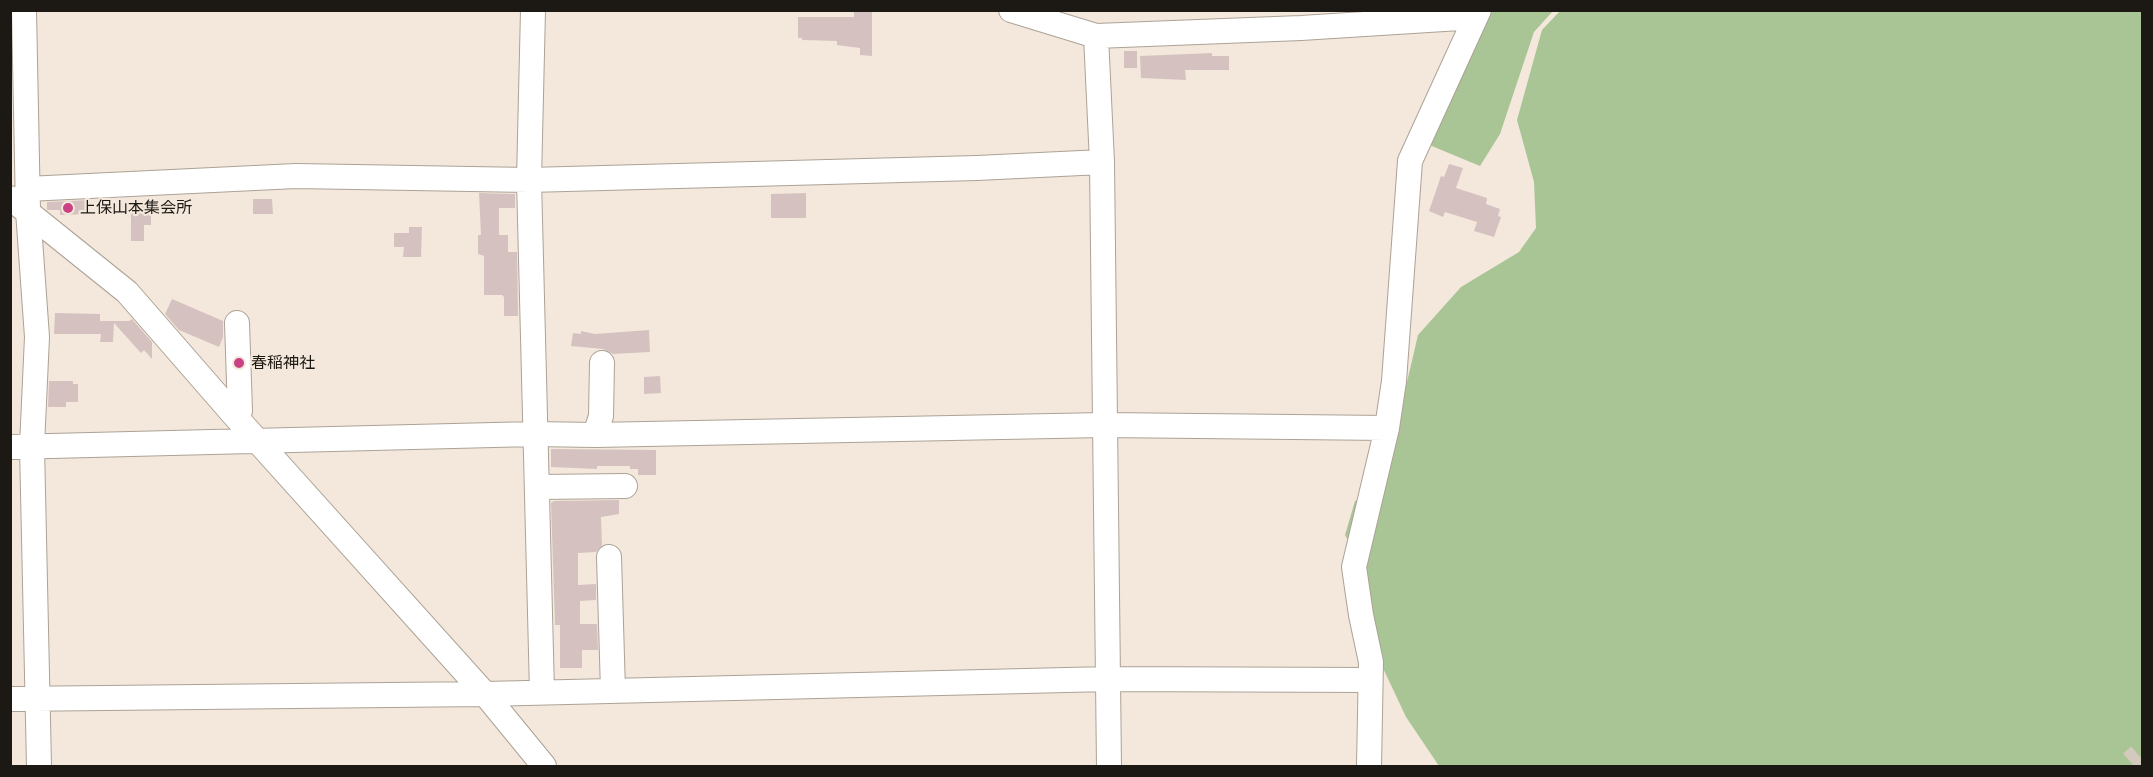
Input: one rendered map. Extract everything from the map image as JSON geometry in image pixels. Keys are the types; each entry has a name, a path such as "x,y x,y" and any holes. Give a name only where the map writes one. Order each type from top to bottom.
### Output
{"street":[{"path":"24,10 22,200 37,337 21,447 37,698 39,766"},
{"path":"533,10 529,180 542,692"},
{"path":"1011,10 1096,36 1302,19 1478,14 1410,161 1394,381 1387,428 1354,567 1371,662 1369,766"},
{"path":"1096,36 1102,162 1109,766"},
{"path":"22,200 296,176 529,180 941,169 1102,162"},
{"path":"22,200 127,292 235,416 485,694 544,766"},
{"path":"235,416 240,411 237,323"},
{"path":"595,435 602,416 602,363"},
{"path":"21,447 534,434 595,435 1104,425 1387,428"},
{"path":"538,487 625,486"},
{"path":"609,557 613,691"},
{"path":"10,699 485,694 1108,679 1369,680"}],"green space":[{"path":"1486,11 1553,11 1534,32 1500,134 1480,166 1427,144"},
{"path":"1560,11 2142,11 2142,766 1439,766 1406,717 1382,666 1360,562 1345,535 1355,501 1382,489 1418,335 1461,287 1519,252 1536,228 1534,182 1517,120 1542,30"}],"building":[{"path":"854,10 872,10 872,56 860,55 860,48 837,45 837,41 798,38 798,17 854,17"},
{"path":"1124,51 1137,51 1137,68 1124,68"},
{"path":"1212,53 1212,56 1229,56 1229,70 1185,70 1186,80 1141,78 1140,56"},
{"path":"1449,164 1463,168 1456,188 1487,198 1486,204 1500,209 1498,216 1501,217 1494,237 1474,231 1477,222 1445,212 1443,217 1429,211 1441,176 1444,177"},
{"path":"479,193 515,194 515,208 499,208 499,235 508,235 508,252 517,252 518,316 504,316 504,297 502,295 484,295 484,256 478,254 478,235 481,235"},
{"path":"806,193 806,218 771,218 771,194"},
{"path":"253,199 272,199 273,214 253,214"},
{"name":"上保山本集会所","path":"89,200 90,214 60,215 60,210 47,210 47,202"},
{"path":"131,206 151,206 151,225 144,225 144,241 131,241"},
{"path":"409,227 422,227 421,257 403,257 404,247 394,247 394,233 409,233"},
{"path":"172,299 223,321 223,337 219,347 179,330 165,314"},
{"path":"55,313 100,314 100,321 129,321 132,319 152,342 152,359 144,350 141,353 114,323 113,342 100,342 101,334 54,334"},
{"path":"649,330 650,352 613,354 603,349 571,346 573,333 581,334 581,331 595,334"},
{"path":"660,376 661,393 644,394 644,377"},
{"path":"49,381 73,381 73,384 78,384 78,402 66,402 66,407 48,407"},
{"path":"551,449 656,450 656,475 638,475 638,469 630,469 630,466 597,466 597,469 551,467"},
{"path":"619,500 619,514 601,517 602,545 596,552 578,553 578,585 596,584 596,600 580,601 580,624 597,624 598,650 582,650 582,668 560,668 560,625 555,625 551,503 554,501"}],"tunnel":[{"path":"2134,766 2142,759"}],"place":[{"name":"上保山本集会所","path":"68,208"},
{"name":"春稲神社","path":"239,363"}]}
